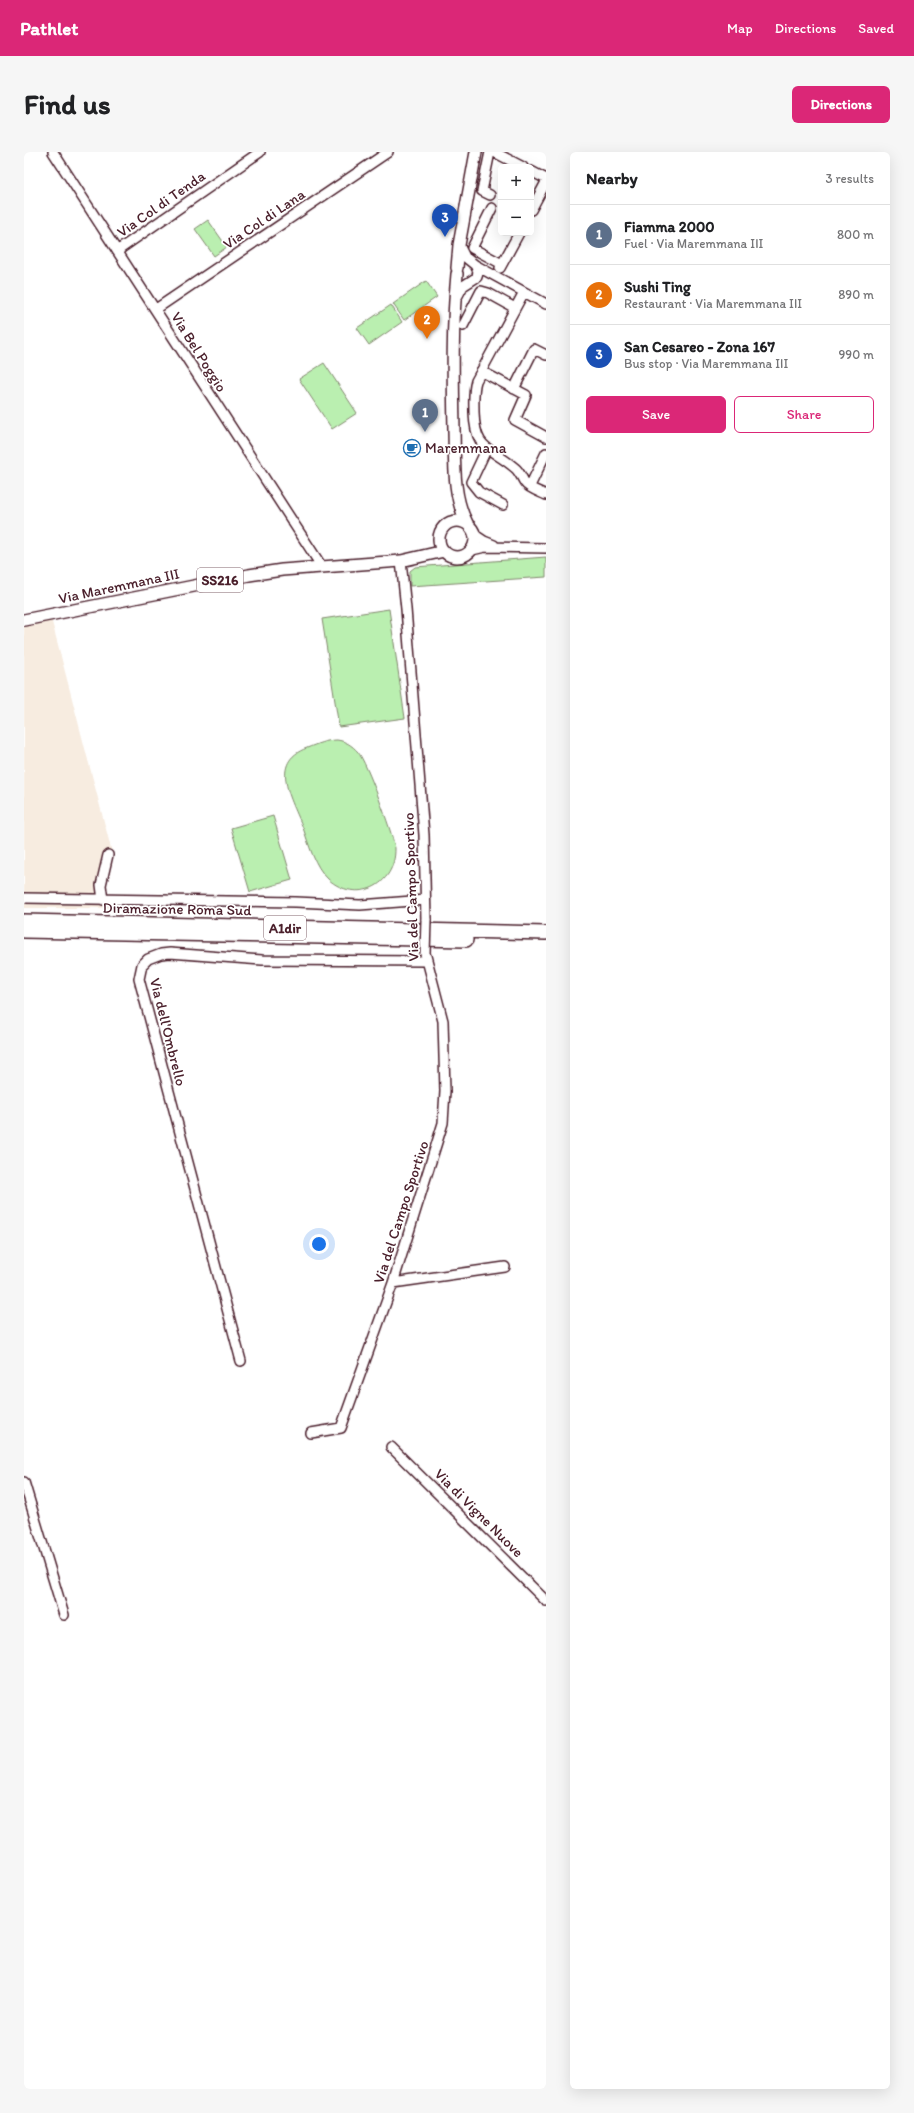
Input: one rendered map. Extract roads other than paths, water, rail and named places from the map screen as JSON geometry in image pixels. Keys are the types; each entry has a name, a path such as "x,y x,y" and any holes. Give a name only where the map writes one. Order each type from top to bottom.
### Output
{"highway":[{"name":"Diramazione Roma Sud","path":"24,921 546,933"},
{"name":"Diramazione Roma Sud","path":"24,931 546,942"}],"main road":[{"name":"Via Maremmana III","path":"475,535 467,523 457,494 452,347 459,245 476,152"},
{"name":"Via Maremmana III","path":"406,561 428,549 439,538 442,529 448,522 457,494"},
{"path":"448,522 458,520 467,523"},
{"path":"439,538 444,551 449,555 462,557 472,550 475,543 475,535"},
{"name":"Via Maremmana III","path":"24,620 249,575 322,567 406,561 444,551"}],"street":[{"name":"Via Bel Poggio","path":"53,152 322,567"},
{"name":"Via Col di Tenda","path":"117,251 260,152"},
{"name":"Via Col di Lana","path":"156,309 388,152"},
{"path":"490,152 482,192 490,195"},
{"path":"494,152 516,164"},
{"path":"534,173 546,180 534,197"},
{"path":"492,208 472,248 502,264"},
{"path":"517,236 495,276 473,281 461,281 457,271 466,262 473,264 495,276 546,304"},
{"path":"454,304 458,292 463,286 473,281 478,273 473,264 461,251 459,245"},
{"path":"463,326 481,291 488,293 515,308"},
{"path":"524,292 481,371 474,388 475,426 477,437 487,448 514,467 521,474 525,484 546,495"},
{"path":"514,389 534,349 546,355"},
{"path":"481,371 526,395 515,420 546,437"},
{"path":"487,448 472,482 479,492 503,504"},
{"path":"530,486 546,454"},
{"path":"475,535 486,542 503,547"},
{"path":"472,550 503,547 546,548"},
{"name":"Via del Campo Sportivo","path":"311,1433 341,1428 393,1282 433,1160 444,1113 443,1021 426,958 424,835 406,609 406,561"},
{"path":"103,900 101,885 108,855"},
{"path":"24,898 296,902 360,905 425,900"},
{"name":"Via dell'Ombrello","path":"241,1361 139,979 142,965 153,956 170,953 262,960 426,958"},
{"path":"393,1282 505,1267"},
{"name":"Via di Vigne Nuove","path":"391,1447 546,1601"},
{"path":"24,1482 64,1615"}],"place":[{"name":"San Cesareo - Zona 167","path":"445,237"},
{"name":"Sushi Ting","path":"427,339"},
{"name":"Fiamma 2000","path":"425,432"},
{"name":"Maremmana","path":"412,448"}]}
